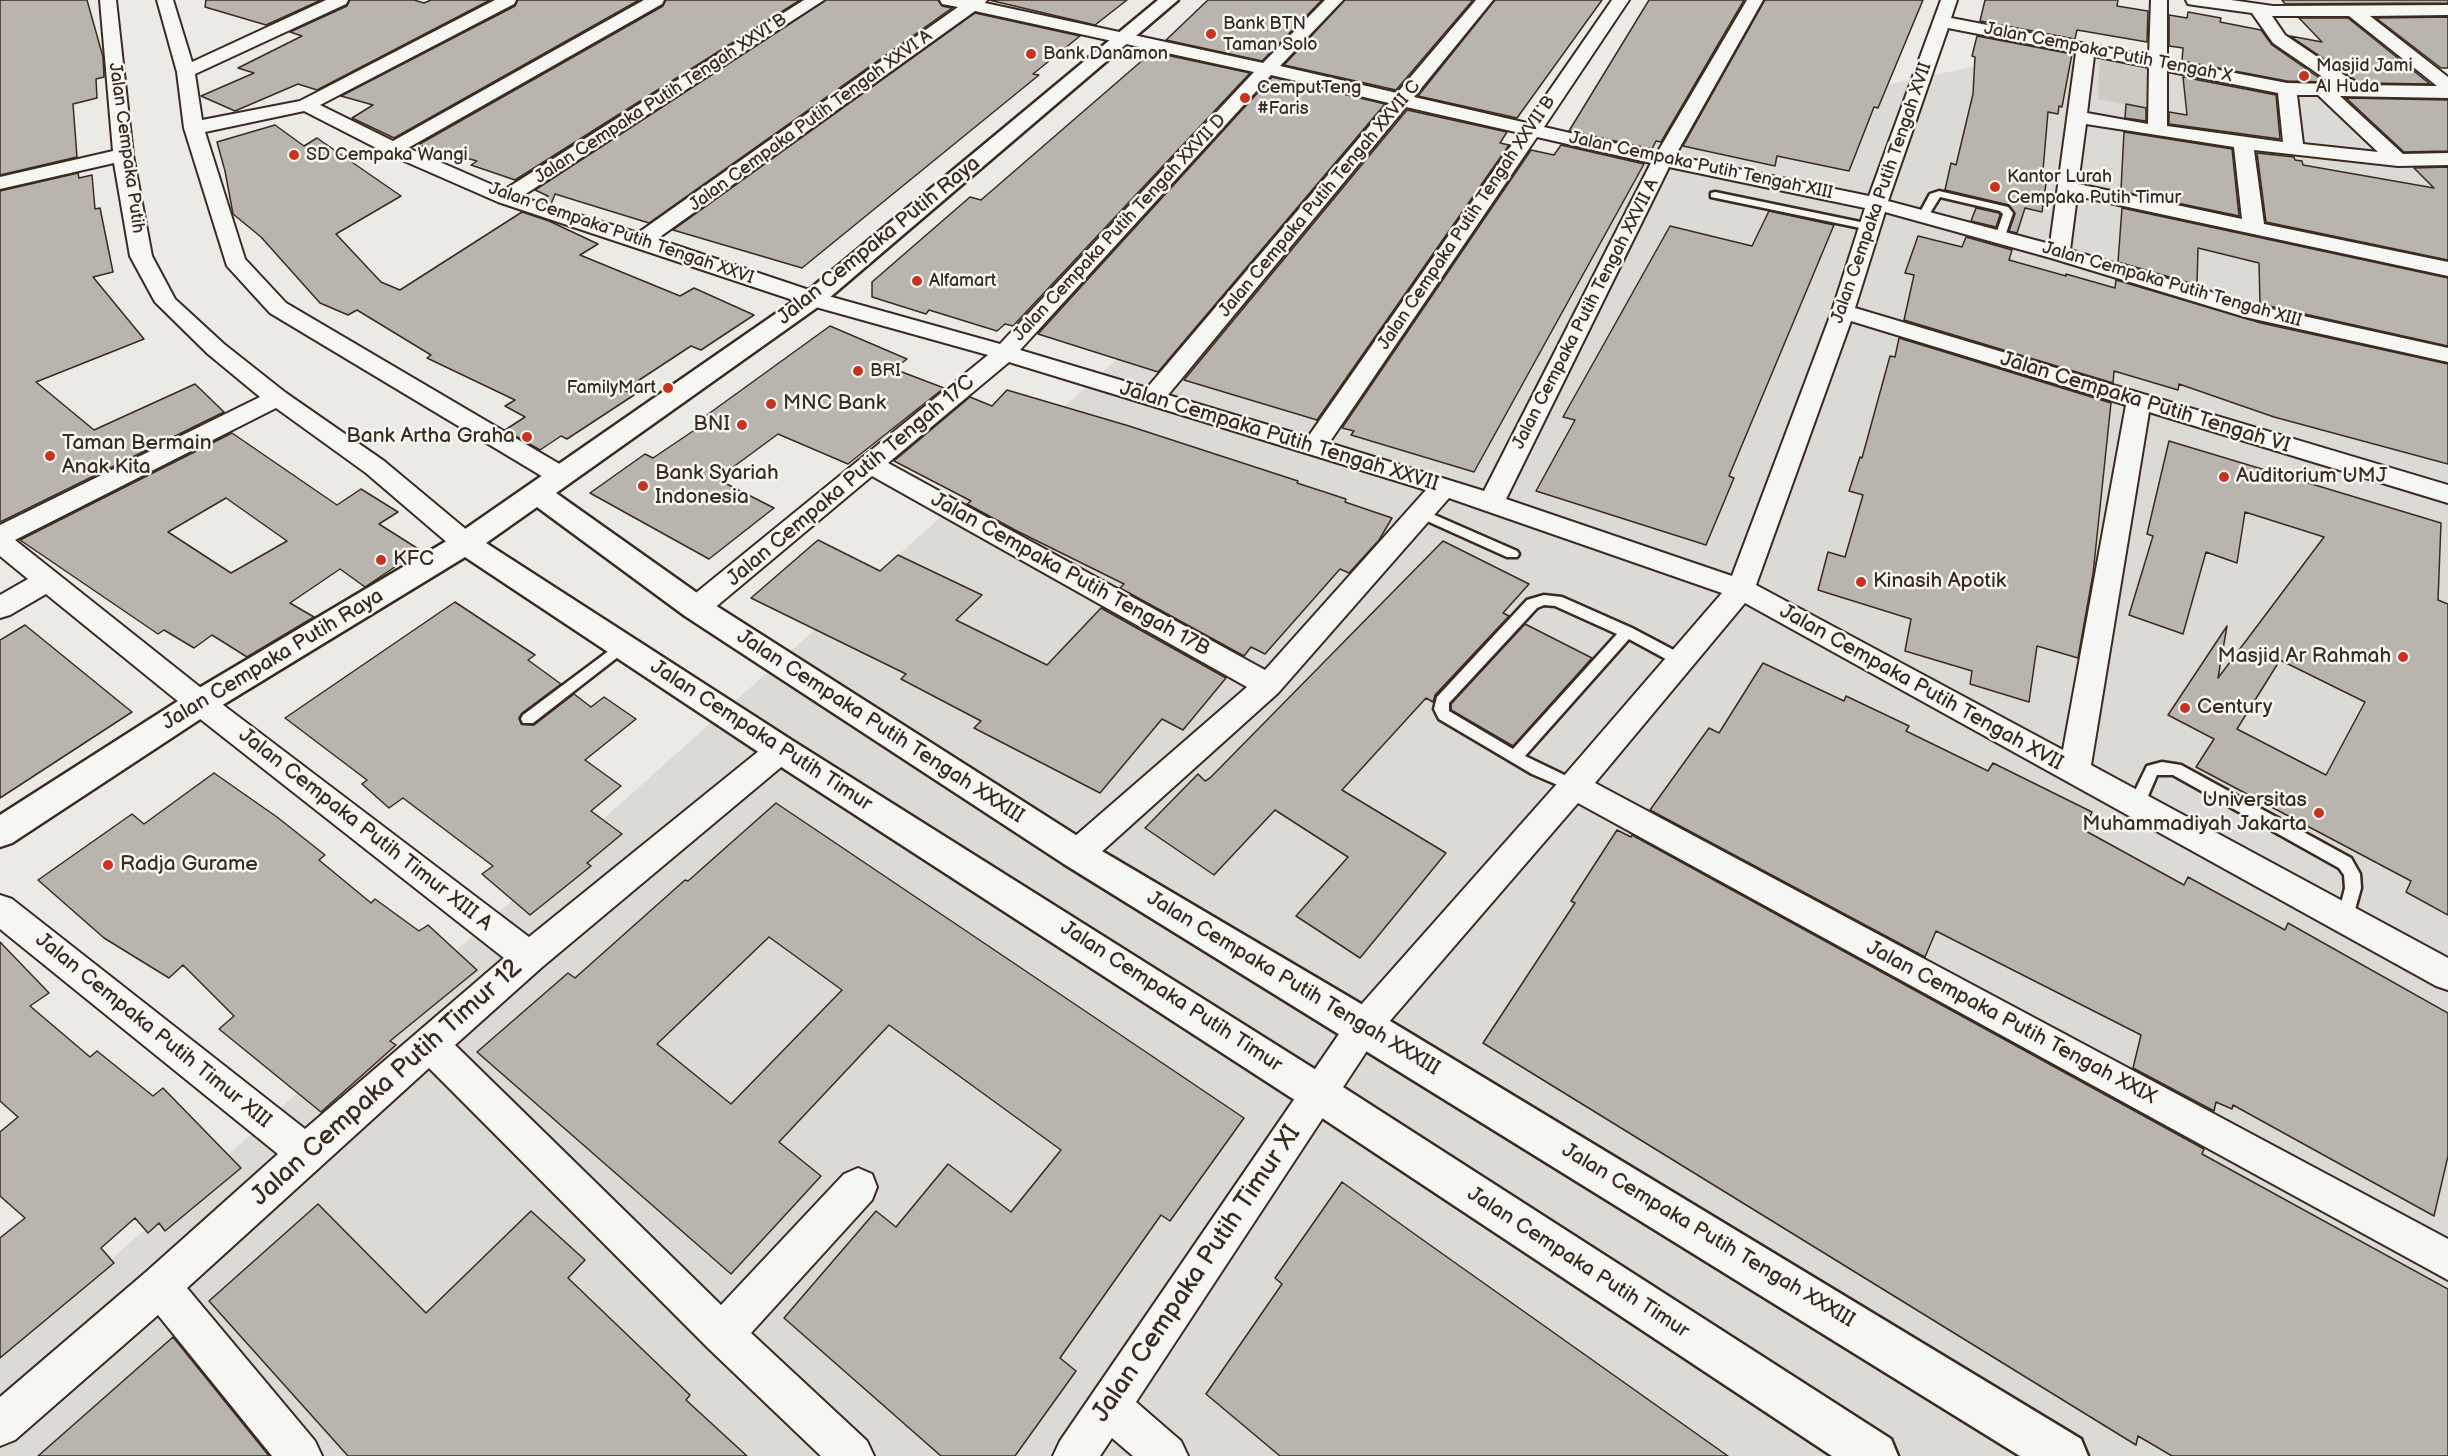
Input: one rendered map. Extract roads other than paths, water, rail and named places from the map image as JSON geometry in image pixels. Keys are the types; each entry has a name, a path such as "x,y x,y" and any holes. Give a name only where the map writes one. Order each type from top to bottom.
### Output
{"street":[{"name":"Jalan Cempaka Putih","path":"108,0 123,155 141,256 166,302 216,349 277,398 375,467 470,539"},
{"name":"Jalan Cempaka Putih Tengah XXXIII","path":"165,0 186,72 194,128 235,261 278,308 541,488 696,608 1077,854 1360,1031 2064,1456"},
{"path":"186,72 340,0"},
{"path":"194,128 306,105 508,0"},
{"path":"393,149 656,0"},
{"name":"Jalan Cempaka Putih Tengah XXVI B","path":"505,198 816,0"},
{"name":"Jalan Cempaka Putih Tengah XIII","path":"948,0 976,3 1122,39 1532,129 1663,160 1874,216 1923,216 2059,253 2253,312 2448,355"},
{"name":"Jalan Cempaka Putih Raya","path":"0,833 200,703 470,539 813,299 1169,0"},
{"name":"Jalan Cempaka Putih Tengah XXVII D","path":"1005,352 1266,69 1335,0"},
{"name":"Jalan Cempaka Putih Tengah XXVII C","path":"1152,398 1404,100 1485,0"},
{"name":"Jalan Cempaka Putih Tengah XXVII B","path":"1314,447 1621,0"},
{"name":"Jalan Cempaka Putih Tengah XXVII A","path":"1490,504 1663,160 1755,0"},
{"path":"2157,131 2159,0"},
{"path":"2194,0 2355,12 2378,6 2448,10"},
{"name":"Jalan Cempaka Putih Tengah XXVI A","path":"642,241 976,3"},
{"path":"2265,6 2279,39 2279,78 2294,149"},
{"name":"Jalan Cempaka Putih Tengah X","path":"1945,10 2086,48 2157,62 2279,78 2324,91 2442,90"},
{"name":"Jalan Cempaka Putih Tengah XVII","path":"1324,1085 1360,1031 1574,786 1741,589 1843,311 1945,10"},
{"path":"2355,12 2442,90 2448,107"},
{"path":"2279,39 2354,90"},
{"path":"2059,253 2086,48"},
{"path":"2324,91 2398,160"},
{"name":"Jalan Cempaka Putih Tengah XXVI","path":"306,105 393,149 505,198 642,241 813,299"},
{"path":"2077,117 2157,131 2294,149 2398,160 2448,159"},
{"path":"2243,143 2254,228"},
{"path":"0,183 123,155"},
{"path":"2067,188 2448,269"},
{"name":"Jalan Cempaka Putih Tengah XXVII","path":"813,299 1005,352 1444,487 1741,589"},
{"name":"Jalan Cempaka Putih Tengah VI","path":"1843,311 2448,494"},
{"name":"Jalan Cempaka Putih Tengah 17C","path":"696,608 872,465 1005,352"},
{"path":"0,536 277,398"},
{"path":"2073,772 2139,401"},
{"name":"Jalan Cempaka Putih Tengah 17B","path":"872,465 1268,685"},
{"path":"1077,854 1268,685 1444,487"},
{"name":"Jalan Cempaka Putih Timur","path":"470,539 622,646 781,750 1324,1085 1874,1456"},
{"name":"Jalan Cempaka Putih Timur XIII A","path":"0,542 200,703 529,957"},
{"path":"0,608 48,580"},
{"name":"Jalan Cempaka Putih Tengah XVII","path":"1741,589 2448,975"},
{"name":"Jalan Cempaka Putih Timur 12","path":"0,1425 160,1286 306,1153 529,957 781,750"},
{"name":"Jalan Cempaka Putih Tengah XXIX","path":"1574,786 2448,1260"},
{"name":"Jalan Cempaka Putih Timur XIII","path":"0,909 306,1153"},
{"path":"431,1045 722,1334 852,1456"},
{"name":"Jalan Cempaka Putih Timur XI","path":"1076,1456 1324,1085"},
{"path":"722,1334 858,1187"},
{"path":"160,1286 300,1456"},
{"path":"1109,1407 1166,1456"}],"lane":[{"path":"1715,195 1874,216"},
{"path":"1421,513 1512,554"},
{"path":"1574,786 1515,757 1444,715 1441,709 1442,701 1532,604 1544,600 1557,601 1627,632 1680,660"},
{"path":"1515,757 1627,632"},
{"path":"528,719 622,646"},
{"path":"2136,805 2152,770 2176,769 2345,863 2352,874 2353,888 2344,919"}],"place":[{"name":"Bank BTN Taman Solo","path":"1211,34"},
{"name":"Bank Danamon","path":"1031,54"},
{"name":"Masjid Jami Al Huda","path":"2304,76"},
{"name":"CemputTeng #Faris","path":"1245,98"},
{"name":"SD Cempaka Wangi","path":"294,155"},
{"name":"Kantor Lurah Cempaka Putih Timur","path":"1995,187"},
{"name":"Alfamart","path":"917,281"},
{"name":"BRI","path":"858,371"},
{"name":"FamilyMart","path":"668,388"},
{"name":"MNC Bank","path":"771,404"},
{"name":"BNI","path":"742,425"},
{"name":"Bank Artha Graha","path":"527,437"},
{"name":"Taman Bermain Anak Kita","path":"50,456"},
{"name":"Auditorium UMJ","path":"2224,477"},
{"name":"Bank Syariah Indonesia","path":"643,486"},
{"name":"KFC","path":"381,560"},
{"name":"Kinasih Apotik","path":"1861,582"},
{"name":"Masjid Ar Rahmah","path":"2403,657"},
{"name":"Century","path":"2185,708"},
{"name":"Universitas Muhammadiyah Jakarta","path":"2319,813"},
{"name":"Radja Gurame","path":"108,865"}]}
